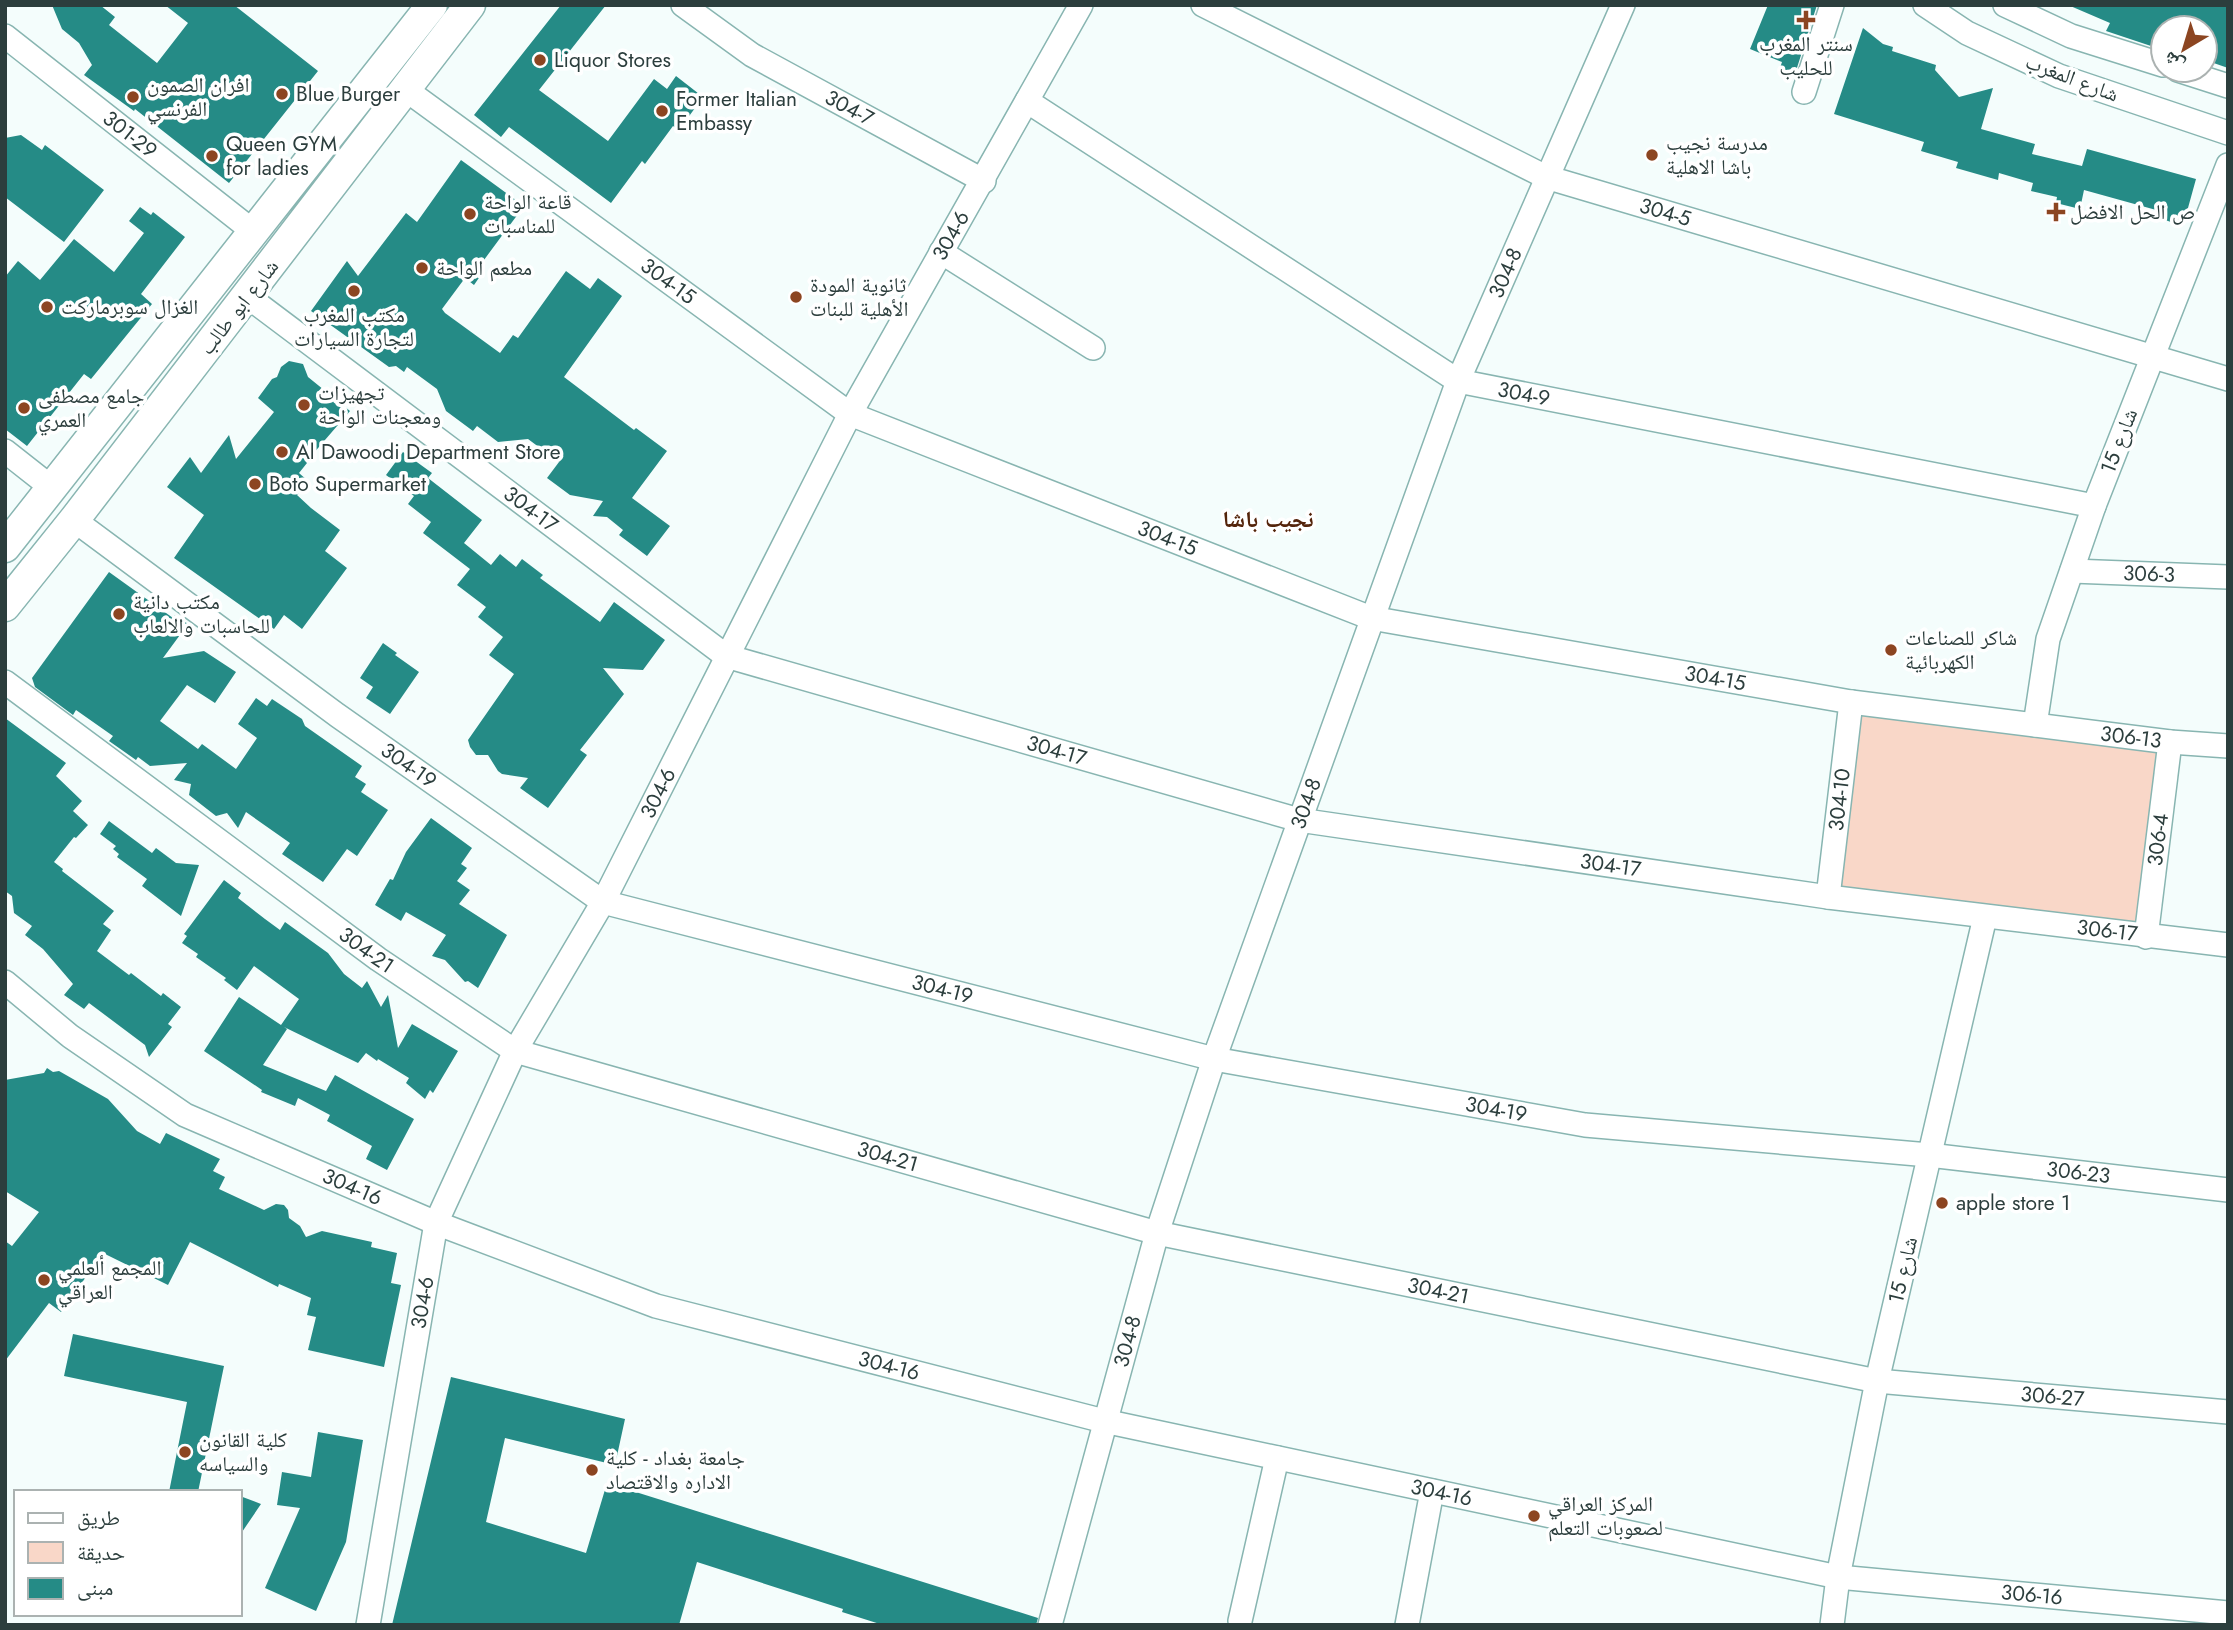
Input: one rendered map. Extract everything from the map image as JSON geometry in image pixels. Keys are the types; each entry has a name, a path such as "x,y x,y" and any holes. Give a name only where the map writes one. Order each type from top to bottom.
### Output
{"main road":[{"name":"شارع ابو طالب","path":"5,547 432,5"},
{"name":"شارع ابو طالب","path":"5,606 470,5"}],"street":[{"name":"304-7","path":"682,5 752,55 984,181"},
{"name":"304-6","path":"368,1625 436,1223 515,1051 603,902 850,414 1081,5"},
{"name":"304-5","path":"1203,5 1546,177 2228,379"},
{"name":"304-8","path":"1050,1625 1157,1233 1214,1059 1458,381 1622,5"},
{"path":"1804,92 1832,5"},
{"name":"شارع المغرب","path":"1925,5 1967,33 2059,76 2228,133"},
{"name":"شارع المغرب","path":"2005,5 2071,36 2149,61"},
{"name":"301-29","path":"5,36 254,232"},
{"name":"304-15","path":"405,89 850,414 1371,618 1851,702 2035,725"},
{"name":"304-9","path":"1027,101 1458,381 2094,506"},
{"name":"شارع 15","path":"2035,725 2048,639 2094,506 2228,165"},
{"path":"941,252 1093,348"},
{"name":"304-17","path":"247,296 726,656 1299,820 1828,897 1985,916"},
{"path":"5,450 52,488"},
{"name":"304-19","path":"74,520 337,715 603,902 1214,1059 1585,1125 1929,1155"},
{"name":"306-3","path":"2072,571 2228,577"},
{"name":"304-21","path":"5,682 378,959 515,1051 1157,1233 1877,1381"},
{"name":"304-10","path":"1828,897 1851,702"},
{"name":"306-13","path":"2035,725 2170,743 2228,746"},
{"name":"306-4","path":"2146,937 2170,743"},
{"name":"شارع 15","path":"1832,1625 1838,1577 1877,1381 1985,916"},
{"name":"306-17","path":"1985,916 2228,945"},
{"name":"304-16","path":"5,982 70,1036 185,1115 436,1223 656,1306 1104,1421 1838,1577"},
{"name":"306-23","path":"1929,1155 2227,1185"},
{"name":"306-27","path":"1877,1381 2228,1412"},
{"path":"1240,1621 1277,1458"},
{"path":"1407,1625 1432,1491"},
{"name":"306-16","path":"1838,1577 2228,1613"}],"green space":[{"path":"1851,702 2170,742 2146,937 1828,897"}],"building":[{"path":"52,5 100,5 115,17 109,25 157,63 188,23 165,5 234,5 318,71 229,183 135,109 134,111 84,75 92,65 79,43 62,29"},
{"path":"561,5 606,5 539,90 608,141 654,79 667,89 676,76 703,97 679,130 673,126 645,164 642,161 611,203 509,127 501,137 474,115"},
{"path":"1768,5 1817,5 1795,74 1780,68 1782,62 1750,49"},
{"path":"2068,5 2228,5 2228,68 2219,65 2219,14 2149,14 2149,45 2106,31 2110,23"},
{"path":"1863,28 1883,44 1893,47 1892,51 1936,65 1935,70 1959,97 1993,88 1981,129 2035,144 2032,154 2082,166 2087,149 2196,179 2183,226 2165,220 2167,213 2084,190 2080,209 2056,203 2057,197 2031,191 2033,183 1999,173 1998,180 1956,168 1958,162 1921,151 1924,142 1834,114"},
{"path":"21,135 42,150 45,145 104,190 64,242 5,197 5,138"},
{"path":"461,160 524,206 478,268 483,272 474,285 465,278 442,309 445,313 500,353 513,335 518,338 566,271 590,289 598,278 622,296 564,377 634,430 636,428 667,451 632,498 670,526 647,556 619,535 623,530 607,517 593,516 603,501 570,495 547,478 559,462 528,439 498,442 477,426 473,431 446,411 437,389 407,367 404,372 396,366 389,367 311,311 347,261 358,276 406,213 417,222"},
{"path":"140,207 151,215 153,212 185,237 141,294 152,304 91,379 84,374 27,446 5,429 5,277 18,261 40,280 74,239 114,272 144,233 129,221"},
{"path":"289,361 303,364 308,377 350,411 299,473 308,481 297,495 340,530 325,551 347,568 302,629 284,615 274,629 174,558 204,515 167,487 190,457 201,473 229,435 236,459 274,412 258,398 272,379 277,377 281,367"},
{"path":"403,452 432,473 428,478 482,520 464,543 491,565 500,554 516,567 522,559 543,575 540,578 600,622 614,602 665,640 643,670 603,668 624,694 580,750 587,755 548,808 520,788 528,778 502,774 488,755 476,755 470,747 468,740 514,674 489,655 503,637 478,617 486,607 457,585 470,569 423,533 431,522 408,504 414,496 386,475"},
{"path":"109,572 173,618 175,615 188,624 163,658 204,651 236,672 215,703 187,685 160,721 198,749 202,744 236,769 257,738 238,724 256,698 267,706 272,699 362,766 355,777 366,784 361,792 388,810 357,856 347,849 323,882 282,854 290,843 246,812 238,828 227,813 216,816 189,795 191,784 174,780 187,763 150,766 138,757 136,760 109,741 113,736 76,710 73,715 35,687 32,678"},
{"path":"383,643 419,672 390,714 366,698 373,687 360,678"},
{"path":"5,718 66,763 56,776 82,801 73,811 88,825 74,837 54,862 114,911 103,924 111,930 97,951 129,975 131,973 161,996 163,993 181,1007 168,1024 172,1027 149,1057 145,1045 89,1003 84,1009 64,995 73,984 43,949 25,935 32,926 14,913 12,896 5,891"},
{"path":"431,818 472,848 461,864 467,868 457,881 470,890 459,904 507,935 478,988 468,981 465,982 445,960 432,956 446,935 406,912 401,921 375,905 390,879 393,880 406,852"},
{"path":"109,821 152,853 156,848 176,863 199,865 181,916 142,886 147,879 117,857 119,854 113,849 116,846 100,834"},
{"path":"224,880 241,893 238,898 280,930 285,922 328,953 344,974 362,988 367,981 381,1007 388,995 398,1048 412,1024 458,1051 433,1093 430,1090 425,1099 406,1083 409,1078 378,1059 377,1061 366,1053 358,1063 284,1027 287,1029 263,1065 326,1091 335,1075 414,1119 387,1170 366,1159 372,1146 327,1121 330,1115 298,1098 295,1106 261,1092 262,1090 204,1051 239,997 281,1025 299,999 254,966 237,990 182,943 187,936 184,934"},
{"path":"47,1068 53,1072 59,1071 108,1099 137,1131 160,1144 166,1133 220,1159 213,1171 225,1177 219,1189 264,1210 276,1204 284,1205 289,1218 300,1226 306,1237 322,1231 372,1242 371,1247 397,1253 391,1283 401,1285 384,1367 308,1350 316,1317 307,1315 311,1298 279,1284 278,1287 190,1242 168,1285 103,1253 61,1312 49,1303 5,1361 5,1241 12,1246 39,1212 5,1191 5,1080 44,1073"},
{"path":"73,1334 224,1366 198,1490 169,1490 187,1402 64,1376"},
{"path":"451,1377 625,1419 615,1465 505,1438 486,1522 586,1553 607,1483 1038,1618 1036,1625 883,1625 842,1612 843,1609 697,1562 679,1625 392,1625"},
{"path":"318,1432 363,1440 346,1542 316,1611 265,1588 300,1508 277,1505 282,1472 311,1477"},
{"path":"242,1497 261,1504 242,1532"}],"place":[{"name":"سنتر المغرب للحليب","path":"1806,20"},
{"name":"Liquor Stores","path":"540,60"},
{"name":"Blue Burger","path":"282,94"},
{"name":"افران الصمون الفرنسي","path":"133,97"},
{"name":"Former Italian Embassy","path":"662,111"},
{"name":"مدرسة نجيب باشا الاهلية","path":"1652,155"},
{"name":"Queen GYM for ladies","path":"212,156"},
{"name":"ص الحل الافضل","path":"2056,212"},
{"name":"قاعة الواحة للمناسبات","path":"470,214"},
{"name":"مطعم الواحة","path":"422,268"},
{"name":"مكتب المغرب لتجارة السيارات","path":"354,291"},
{"name":"ثانوية المودة الأهلية للبنات","path":"796,297"},
{"name":"الغزال سوبرماركت","path":"47,307"},
{"name":"تجهيزات ومعجنات الواحة","path":"304,405"},
{"name":"جامع مصطفى العمري","path":"24,408"},
{"name":"Al Dawoodi Department Store","path":"282,452"},
{"name":"Boto Supermarket","path":"255,484"},
{"name":"مكتب دانية للحاسبات والالعاب","path":"119,614"},
{"name":"شاكر للصناعات الكهربائية","path":"1891,650"},
{"name":"apple store 1","path":"1942,1203"},
{"name":"المجمع ألعلمي العراقي","path":"44,1280"},
{"name":"كلية القانون والسياسه","path":"185,1452"},
{"name":"جامعة بغداد - كلية الاداره والاقتصاد","path":"592,1470"},
{"name":"المركز العراقي لصعوبات التعلم","path":"1534,1516"}],"district":[{"name":"نجيب باشا","path":"1268,519"}]}
